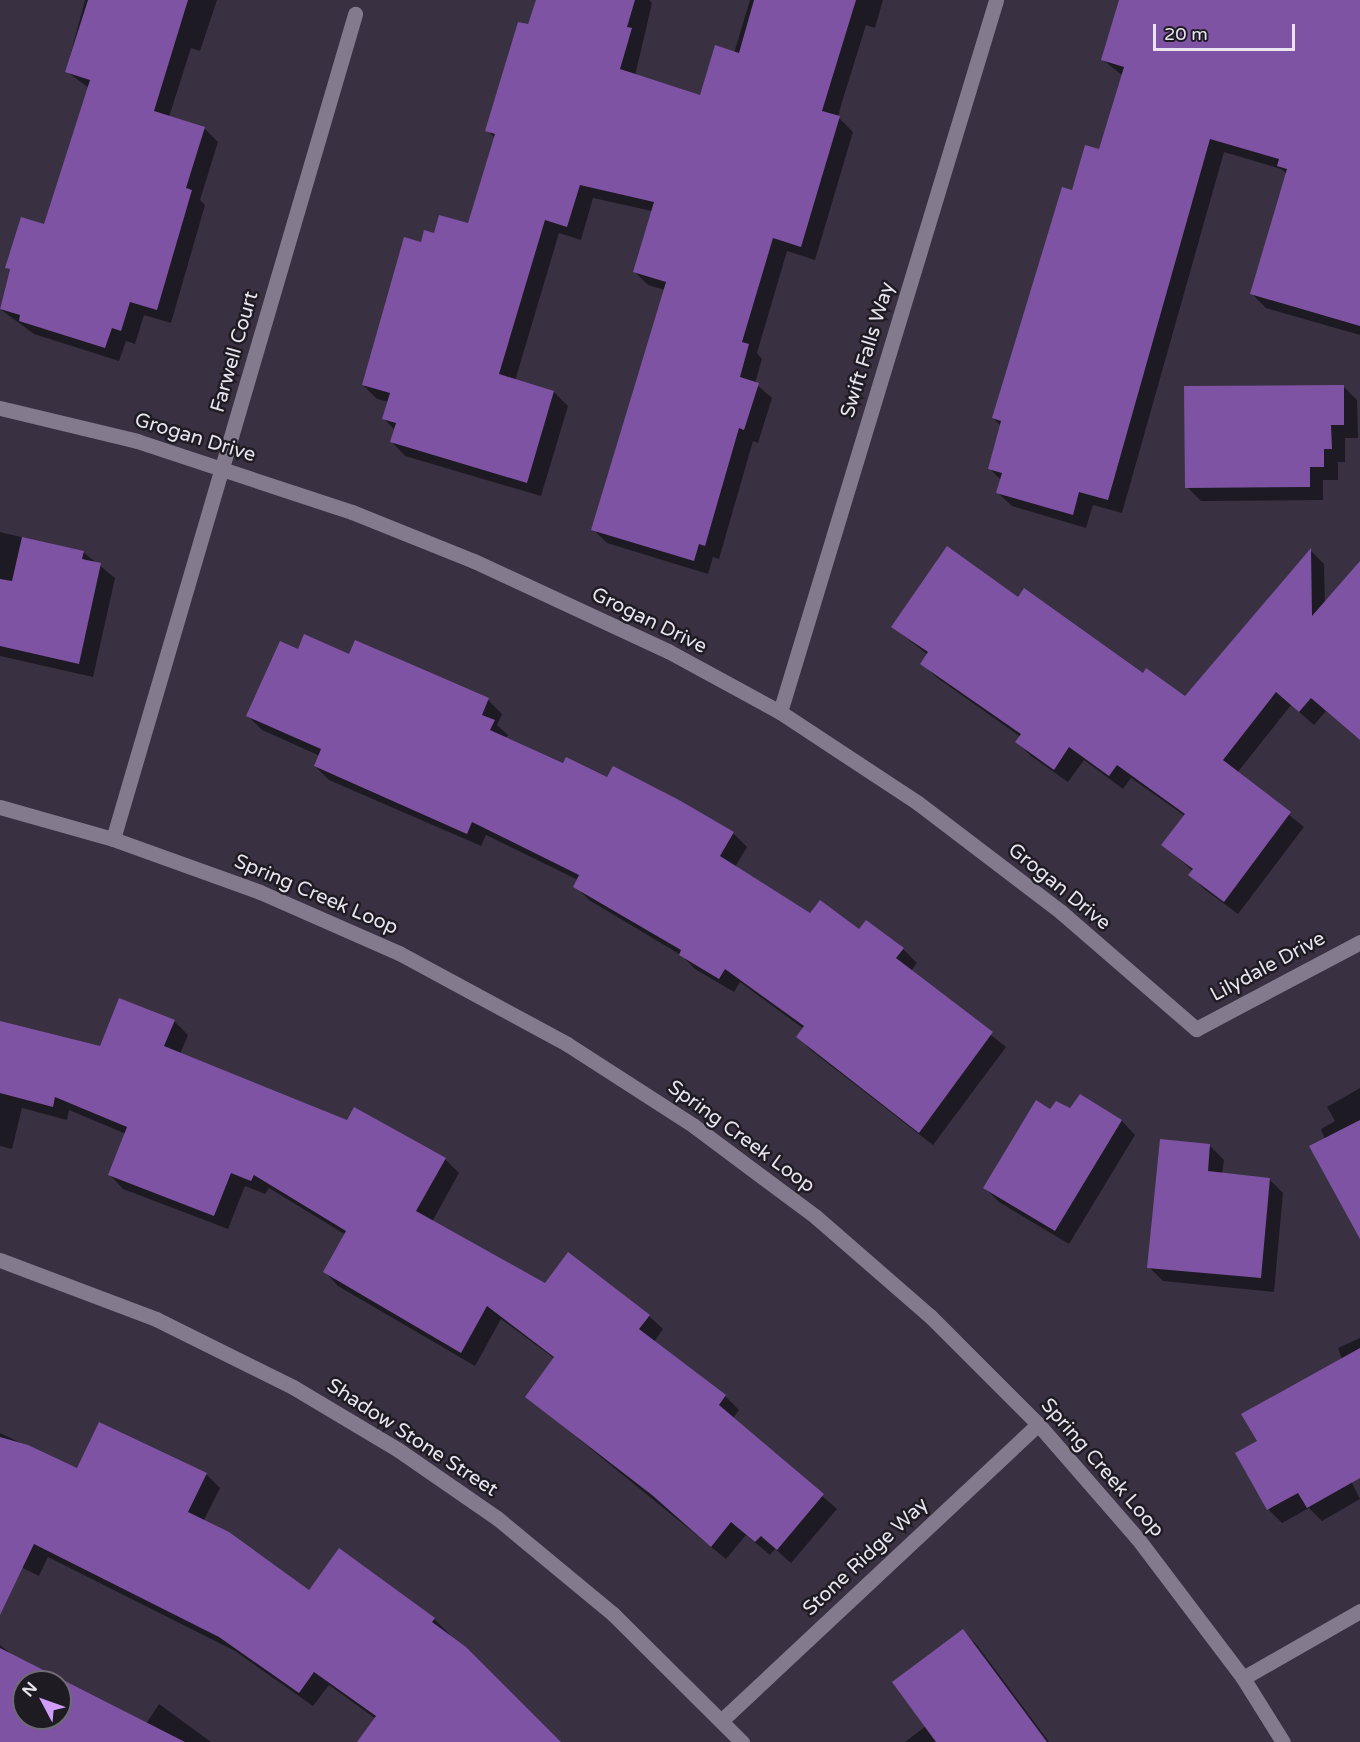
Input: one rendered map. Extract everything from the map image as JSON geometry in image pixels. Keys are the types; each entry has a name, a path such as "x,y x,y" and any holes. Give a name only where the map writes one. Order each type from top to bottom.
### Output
{"street":[{"name":"Swift Falls Way","path":"780,712 996,0"},
{"name":"Farwell Court","path":"113,839 355,14"},
{"name":"Grogan Drive","path":"0,408 223,467 352,512 474,561 668,651 780,712 918,803 1023,883 1196,1029"},
{"name":"Spring Creek Loop","path":"0,807 113,839 260,892 399,953 567,1044 694,1126 816,1217 930,1316 1038,1424 1138,1539 1243,1678 1283,1742"},
{"name":"Lilydale Drive","path":"1196,1029 1360,942"},
{"name":"Shadow Stone Street","path":"0,1260 156,1319 293,1387 397,1449 496,1518 613,1614 742,1742"},
{"name":"Stone Ridge Way","path":"722,1720 1038,1424"},
{"path":"1243,1678 1360,1611"}],"building":[{"path":"88,0 188,0 154,111 205,127 186,188 192,190 157,310 130,302 121,331 112,328 105,348 19,321 20,315 0,309 10,269 5,268 21,217 44,224 90,80 65,72"},
{"path":"536,0 635,0 627,27 632,28 620,69 700,95 715,45 739,53 754,0 856,0 822,111 840,116 801,247 773,238 742,342 749,344 740,377 759,383 744,430 739,428 705,546 699,544 694,561 591,530 666,282 633,272 654,202 580,185 567,227 545,220 499,374 554,391 527,483 390,442 396,423 382,419 390,393 362,385 404,237 421,242 424,230 434,233 439,215 468,223 495,134 485,131 518,22 528,24"},
{"path":"1119,0 1360,0 1360,326 1250,294 1287,169 1277,166 1279,159 1210,139 1108,500 1079,492 1073,515 996,493 1002,473 988,469 1001,421 992,418 1062,187 1072,190 1085,145 1099,149 1124,67 1101,60"},
{"path":"1344,385 1344,425 1331,425 1332,449 1324,449 1324,467 1310,467 1310,487 1185,488 1184,386"},
{"path":"22,537 84,551 82,559 101,563 79,664 0,646 0,579 12,581"},
{"path":"947,546 1018,597 1024,588 1143,673 1146,668 1185,696 1311,548 1312,616 1360,561 1360,740 1311,698 1299,712 1276,692 1223,760 1291,812 1224,902 1188,875 1193,869 1161,845 1185,814 1117,765 1109,776 1069,747 1054,770 1015,742 1021,734 920,664 928,652 891,627"},
{"path":"304,634 349,654 355,640 489,698 482,715 495,720 490,730 563,763 566,757 607,777 613,766 679,800 734,832 720,856 810,913 820,900 859,929 866,920 904,948 896,958 993,1032 919,1133 796,1037 804,1026 725,969 719,979 679,955 681,950 573,887 579,875 472,822 467,834 314,766 321,749 246,716 280,641 298,649"},
{"path":"119,998 175,1020 164,1046 347,1120 354,1107 446,1158 416,1211 545,1283 568,1252 650,1315 639,1329 726,1395 719,1405 824,1494 777,1550 761,1536 755,1542 731,1522 711,1547 652,1495 525,1397 554,1357 487,1306 461,1353 323,1272 346,1231 254,1175 251,1181 231,1173 214,1216 108,1175 127,1127 55,1097 53,1107 0,1093 0,1021 100,1046"},
{"path":"1080,1094 1122,1120 1055,1231 983,1188 1036,1100 1050,1109 1056,1101 1070,1108"},
{"path":"1360,1120 1360,1239 1309,1146"},
{"path":"1160,1139 1210,1144 1208,1171 1270,1178 1261,1278 1147,1268"},
{"path":"1360,1348 1360,1478 1307,1508 1298,1493 1267,1510 1235,1453 1257,1441 1241,1414"},
{"path":"99,1422 207,1473 188,1512 229,1532 309,1590 339,1548 435,1618 432,1622 466,1647 561,1742 357,1742 376,1716 314,1672 299,1693 219,1637 34,1544 0,1615 0,1437 28,1445 77,1468"},
{"path":"963,1629 1047,1742 936,1742 892,1682"},
{"path":"0,1648 43,1670 12,1670 12,1730 72,1730 72,1685 185,1742 0,1742"}]}
